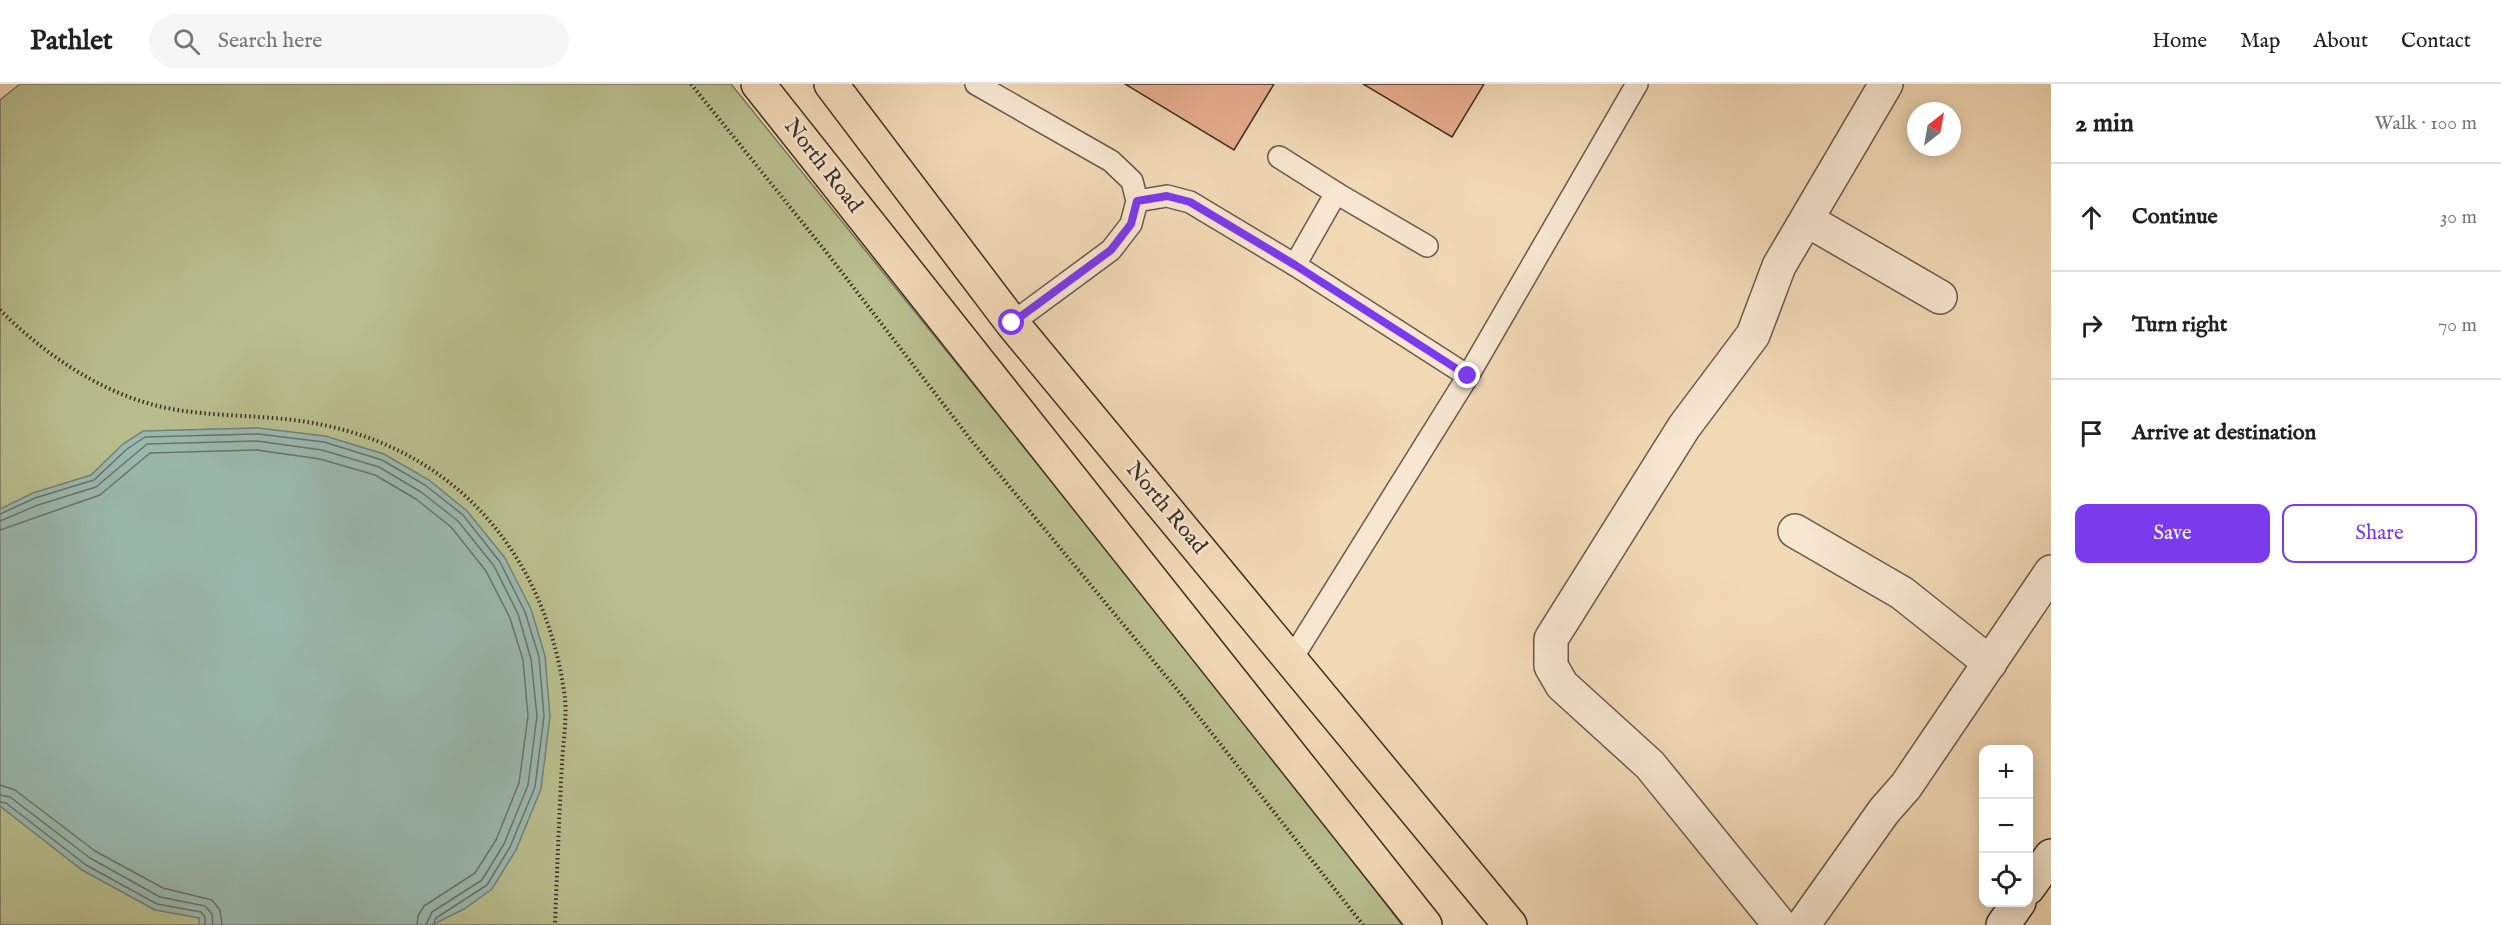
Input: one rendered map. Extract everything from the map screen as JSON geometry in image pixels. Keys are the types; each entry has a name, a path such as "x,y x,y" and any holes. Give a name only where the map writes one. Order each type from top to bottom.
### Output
{"main road":[{"name":"North Road","path":"758,84 1425,925"},
{"name":"North Road","path":"831,84 1012,323 1510,925"}],"street":[{"path":"1780,925 1650,765 1562,685 1551,666 1551,639 1684,427 1753,335 1779,266 1886,84"},
{"path":"1806,220 1940,297"},
{"path":"1796,531 1902,593 1990,663"},
{"path":"1803,925 1884,811 1906,786 2051,572"},
{"path":"2033,881 2051,856"},
{"path":"2003,925 2016,907"}],"lane":[{"path":"976,84 1111,161 1132,181 1137,201 1131,224 1111,250 1012,323"},
{"path":"1291,660 1468,376 1637,84"},
{"path":"1279,157 1427,246"},
{"path":"1295,265 1336,193"},
{"path":"1137,201 1167,196 1190,202 1295,265 1468,376"}],"path":[{"path":"691,84 827,253 971,440 1184,698 1363,925"},
{"path":"0,310 27,337 88,377 147,403 192,411 294,420 332,426 373,438 419,460 463,493 498,529 537,592 564,692 555,925"}],"green space":[{"path":"20,84 731,84 1258,737 1402,925 0,925 0,100"}],"water":[{"path":"258,428 325,436 384,454 429,480 467,511 505,558 531,609 545,656 550,716 541,789 516,850 492,889 464,909 432,925 199,925 199,918 155,910 82,870 0,806 0,509 33,493 91,475 123,444 143,431"}],"building":[{"path":"1125,84 1274,84 1234,150"},
{"path":"1363,84 1484,84 1452,137"}],"route":[{"path":"1012,323 1111,250 1124,237 1131,224 1137,201 1167,196 1190,202 1295,265 1468,376"}]}
